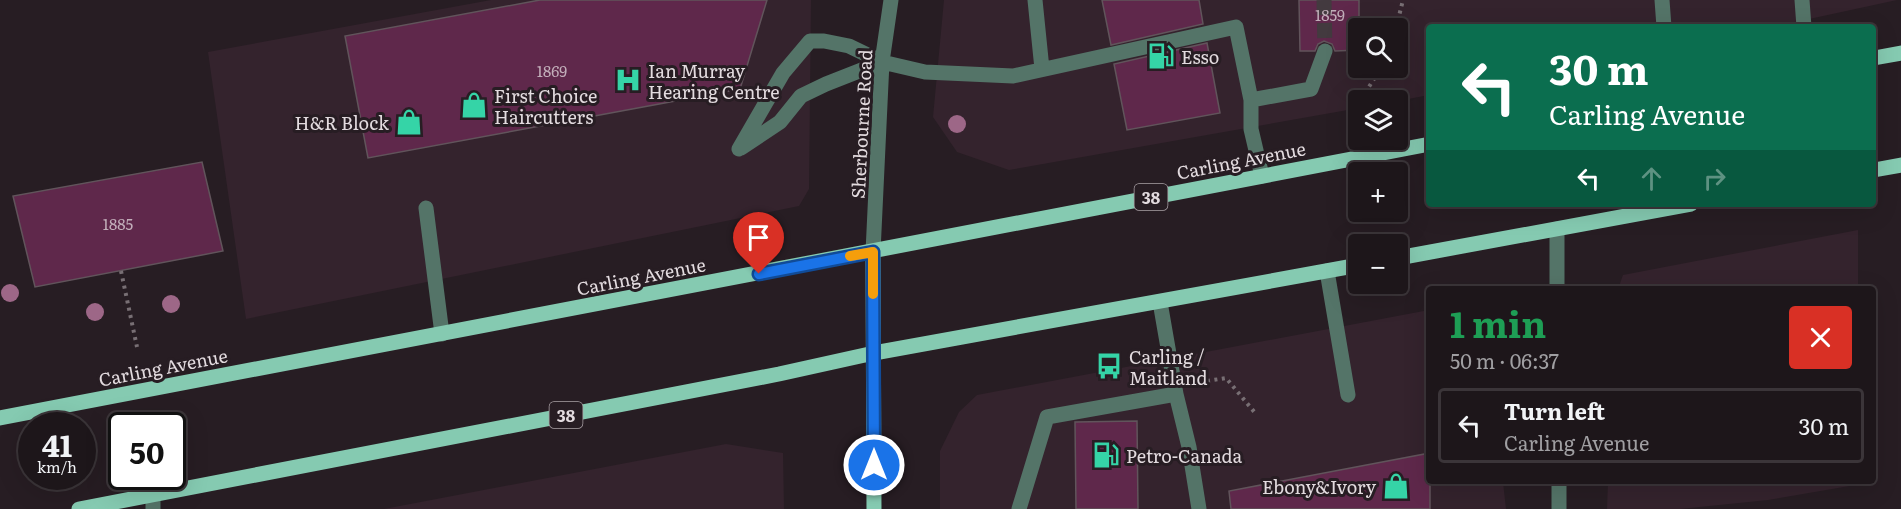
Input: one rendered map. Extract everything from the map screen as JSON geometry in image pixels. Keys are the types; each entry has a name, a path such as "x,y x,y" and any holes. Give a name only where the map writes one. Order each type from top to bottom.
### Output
{"main road":[{"path":"1876,58 1901,53"},
{"name":"Carling Avenue","path":"0,418 1426,145"},
{"path":"1876,170 1901,165"},
{"path":"1408,256 1676,207"},
{"path":"873,252 874,509"},
{"name":"38","path":"79,509 153,502 874,353 1348,267"}],"street":[{"name":"Sherbourne Road","path":"873,252 882,62 891,0"},
{"path":"1035,0 1042,69"},
{"path":"1662,0 1664,24"},
{"path":"1802,0 1804,24"},
{"path":"882,62 801,96 780,122 739,149 783,73 810,41 849,46 882,62 925,72 1013,76 1236,27 1251,100 1251,129 1262,176"},
{"path":"1251,100 1311,89 1325,51"},
{"path":"426,208 442,334"},
{"path":"1557,230 1557,286"},
{"path":"1327,271 1348,395"},
{"path":"1160,302 1199,509"},
{"path":"1019,509 1047,417 1175,390"},
{"path":"1559,484 1559,509"}],"path":[{"path":"1398,18 1403,0"},
{"path":"121,271 137,347"},
{"path":"1175,390 1226,378 1256,414"}],"shaded area":[{"path":"491,0 811,0 809,189 799,206 246,319 208,52"},
{"path":"944,0 1897,0 1786,24 1426,24 1426,96 1408,99 1408,90 1348,90 1348,110 1009,170 957,152 933,117"},
{"path":"1858,230 1858,286 1619,286 1623,275"},
{"path":"1426,311 1426,484 1503,484 1506,509 940,509 940,451 959,412 977,395"},
{"path":"726,444 783,453 784,509 384,509"},
{"path":"1608,484 1861,484 1768,500 1680,509 1607,509"}],"building":[{"path":"540,0 767,0 740,89 368,158 345,36"},
{"path":"1102,0 1199,0 1203,24 1111,45"},
{"path":"1299,0 1359,0 1359,18 1348,18 1348,50 1335,51 1332,44 1324,41 1318,44 1315,51 1300,51"},
{"path":"1207,43 1220,113 1127,130 1114,64"},
{"path":"202,162 223,251 35,287 13,196"},
{"name":"Petro-Canada","path":"1137,421 1138,509 1076,509 1075,422"},
{"path":"1426,454 1426,484 1430,484 1430,509 1231,509 1229,491"}],"tunnel":[{"path":"1324,0 1325,51"}],"slow traffic":[{"path":"850,256 873,252 873,294"}],"place":[{"name":"Esso","path":"1161,56"},
{"name":"Ian Murray Hearing Centre","path":"628,80"},
{"name":"First Choice Haircutters","path":"474,105"},
{"name":"H&R Block","path":"409,122"},
{"name":"Carling / Maitland","path":"1109,366"},
{"name":"Petro-Canada","path":"1106,455"},
{"name":"Ebony&Ivory","path":"1396,486"}],"route":[{"path":"759,274 873,252 874,465"}]}
